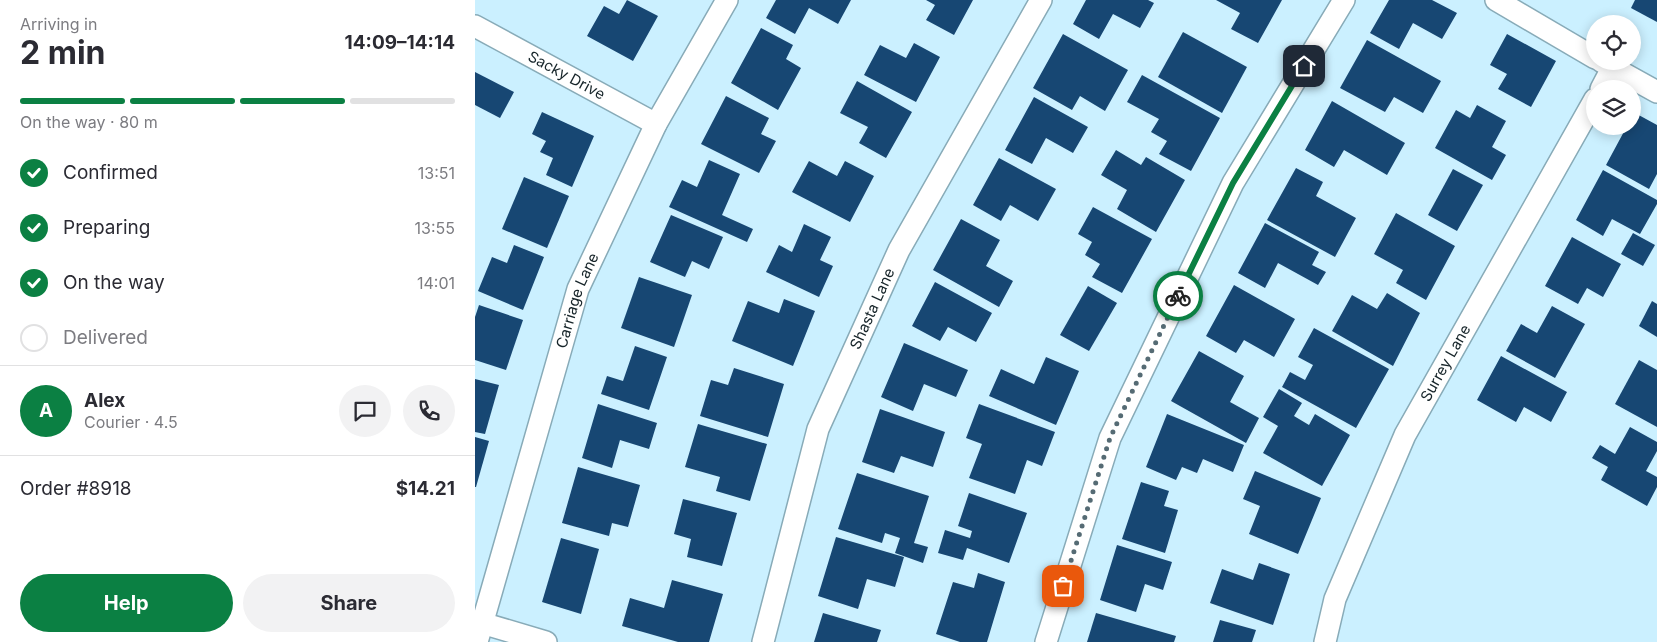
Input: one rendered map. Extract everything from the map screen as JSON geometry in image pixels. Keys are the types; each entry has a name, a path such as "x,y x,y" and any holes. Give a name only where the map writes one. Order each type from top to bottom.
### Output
{"street":[{"name":"Carriage Lane","path":"478,629 578,289 656,124 727,0"},
{"name":"Shasta Lane","path":"763,642 818,429 899,250 1041,0"},
{"path":"1046,642 1110,438 1233,183 1344,0"},
{"path":"1496,0 1586,52"},
{"name":"Sacky Drive","path":"475,26 656,124"},
{"path":"1617,70 1657,92"},
{"name":"Surrey Lane","path":"1325,642 1335,599 1405,435 1586,114"},
{"path":"478,629 546,642"}],"building":[{"path":"627,0 658,16 633,61 587,36 604,6 619,14"},
{"path":"776,0 851,0 838,24 809,8 795,34 766,18"},
{"path":"926,0 973,0 954,35 926,20 935,5"},
{"path":"1086,0 1148,0 1154,3 1140,28 1113,14 1099,39 1073,24"},
{"path":"1216,0 1282,0 1258,43 1231,29 1240,13"},
{"path":"1389,0 1432,0 1457,13 1442,39 1413,23 1399,49 1370,33"},
{"path":"1635,0 1657,0 1657,22 1631,8"},
{"path":"761,28 793,45 786,59 801,68 778,110 731,83"},
{"path":"1183,32 1247,67 1222,113 1158,77"},
{"path":"1063,34 1128,70 1105,111 1080,96 1072,110 1033,88"},
{"path":"1507,34 1556,61 1531,107 1498,89 1507,74 1490,65"},
{"path":"1367,40 1441,81 1423,113 1394,97 1385,112 1340,88"},
{"path":"914,43 940,57 916,102 864,75 880,45 906,58"},
{"path":"475,72 514,92 500,118 475,105"},
{"path":"1142,75 1220,118 1191,171 1159,154 1167,141 1151,132 1159,119 1127,102"},
{"path":"857,81 912,112 886,158 859,143 868,127 840,113"},
{"path":"726,96 769,118 761,134 776,141 759,173 701,144"},
{"path":"1034,97 1088,127 1073,153 1046,138 1032,164 1005,150"},
{"path":"1332,101 1405,143 1387,175 1344,150 1334,167 1305,150"},
{"path":"1477,105 1506,121 1492,147 1506,155 1492,180 1435,148 1456,110 1470,118"},
{"path":"542,112 594,136 572,187 546,175 553,158 540,152 546,141 532,134"},
{"path":"1641,116 1657,125 1657,174 1649,189 1606,165 1622,135 1641,135"},
{"path":"1116,150 1141,165 1146,157 1185,180 1156,232 1117,209 1127,190 1101,175"},
{"path":"999,158 1056,189 1038,221 1010,205 1001,221 973,205"},
{"path":"709,160 740,174 722,215 753,229 747,242 669,207 682,180 697,187"},
{"path":"809,161 837,176 845,161 874,176 850,222 792,192"},
{"path":"1296,168 1323,182 1316,196 1356,218 1335,257 1267,220"},
{"path":"1453,169 1483,185 1457,231 1428,215"},
{"path":"1603,170 1657,200 1657,204 1640,234 1612,219 1603,236 1576,220"},
{"path":"524,177 569,196 547,248 502,229"},
{"path":"1093,207 1152,239 1122,293 1092,277 1100,264 1085,255 1092,242 1078,234"},
{"path":"1396,213 1455,246 1426,300 1396,283 1403,270 1374,254"},
{"path":"671,215 723,237 709,269 692,261 685,277 650,262"},
{"path":"961,219 1000,240 986,266 1013,281 999,307 933,270"},
{"path":"1265,223 1319,252 1312,265 1326,272 1318,285 1278,263 1265,288 1238,273"},
{"path":"804,224 831,237 820,260 833,266 819,297 766,272 779,245 792,252"},
{"path":"1633,233 1655,245 1643,266 1621,254"},
{"path":"1572,237 1621,264 1603,297 1587,288 1578,304 1545,286"},
{"path":"514,245 544,257 523,310 478,291 492,257 507,263"},
{"path":"639,277 692,295 674,347 621,328"},
{"path":"935,282 992,313 976,342 948,327 940,341 912,326"},
{"path":"1234,285 1295,319 1274,357 1244,340 1236,353 1206,336"},
{"path":"1088,286 1117,303 1089,351 1060,335"},
{"path":"1387,293 1420,313 1393,366 1332,331 1352,295 1377,309"},
{"path":"784,299 815,311 793,366 732,341 748,301 779,313"},
{"path":"1652,301 1657,304 1657,337 1639,326"},
{"path":"479,305 523,320 506,370 475,360 475,317"},
{"path":"1552,306 1585,324 1555,378 1506,351 1521,324 1537,333"},
{"path":"1314,328 1389,369 1356,428 1282,387 1290,372 1305,380 1313,365 1298,357"},
{"path":"904,343 968,370 956,397 924,384 913,411 881,397"},
{"path":"635,346 667,357 649,410 601,394 607,376 623,381"},
{"path":"1199,351 1244,376 1230,402 1259,418 1246,443 1171,401"},
{"path":"1501,356 1567,392 1551,422 1524,407 1516,422 1477,400"},
{"path":"1046,357 1079,371 1056,425 989,396 1001,369 1034,384"},
{"path":"1639,360 1657,370 1657,427 1615,404"},
{"path":"734,368 784,384 768,437 700,416 711,380 728,385"},
{"path":"475,379 499,385 485,434 475,432"},
{"path":"1279,389 1302,403 1294,416 1309,425 1315,414 1350,435 1322,486 1263,453 1278,426 1263,417"},
{"path":"598,404 657,423 649,449 620,440 612,468 582,458"},
{"path":"979,404 1055,432 1042,466 1027,460 1015,494 969,478 982,444 966,438"},
{"path":"880,409 945,432 933,467 901,456 894,473 862,462"},
{"path":"1167,414 1244,445 1233,472 1203,459 1197,473 1182,467 1176,480 1146,467"},
{"path":"698,424 767,444 750,501 716,491 720,477 685,467"},
{"path":"1630,427 1657,442 1657,451 1646,471 1657,477 1657,487 1647,506 1601,480 1608,467 1592,458 1600,445 1615,454"},
{"path":"475,437 489,441 476,487 475,487"},
{"path":"578,467 640,485 628,527 612,523 609,536 562,523"},
{"path":"1255,471 1321,498 1298,554 1249,534 1260,506 1243,499"},
{"path":"857,473 929,496 914,543 928,547 923,563 895,553 900,538 885,533 882,543 838,529"},
{"path":"1141,482 1169,491 1164,506 1178,510 1165,553 1122,539"},
{"path":"969,493 1027,513 1009,563 967,548 963,560 938,553 945,530 970,538 972,531 958,526"},
{"path":"683,499 737,513 722,566 687,557 691,539 674,534"},
{"path":"836,537 904,557 895,587 867,579 858,609 818,596"},
{"path":"561,538 599,549 581,614 542,602"},
{"path":"1117,545 1172,562 1163,590 1145,584 1136,612 1100,600"},
{"path":"1259,563 1290,574 1273,625 1210,603 1222,569 1253,580"},
{"path":"978,573 1005,582 987,642 960,642 936,634 953,582 974,588"},
{"path":"672,580 723,594 709,642 678,642 622,626 630,598 664,608"},
{"path":"823,613 881,630 877,642 814,642"},
{"path":"1096,613 1176,636 1174,642 1087,642"},
{"path":"1220,620 1256,630 1252,642 1213,642"}],"way so far":[{"path":"1063,586 1110,438 1178,296"}],"route":[{"path":"1178,296 1233,183 1304,66"}]}
